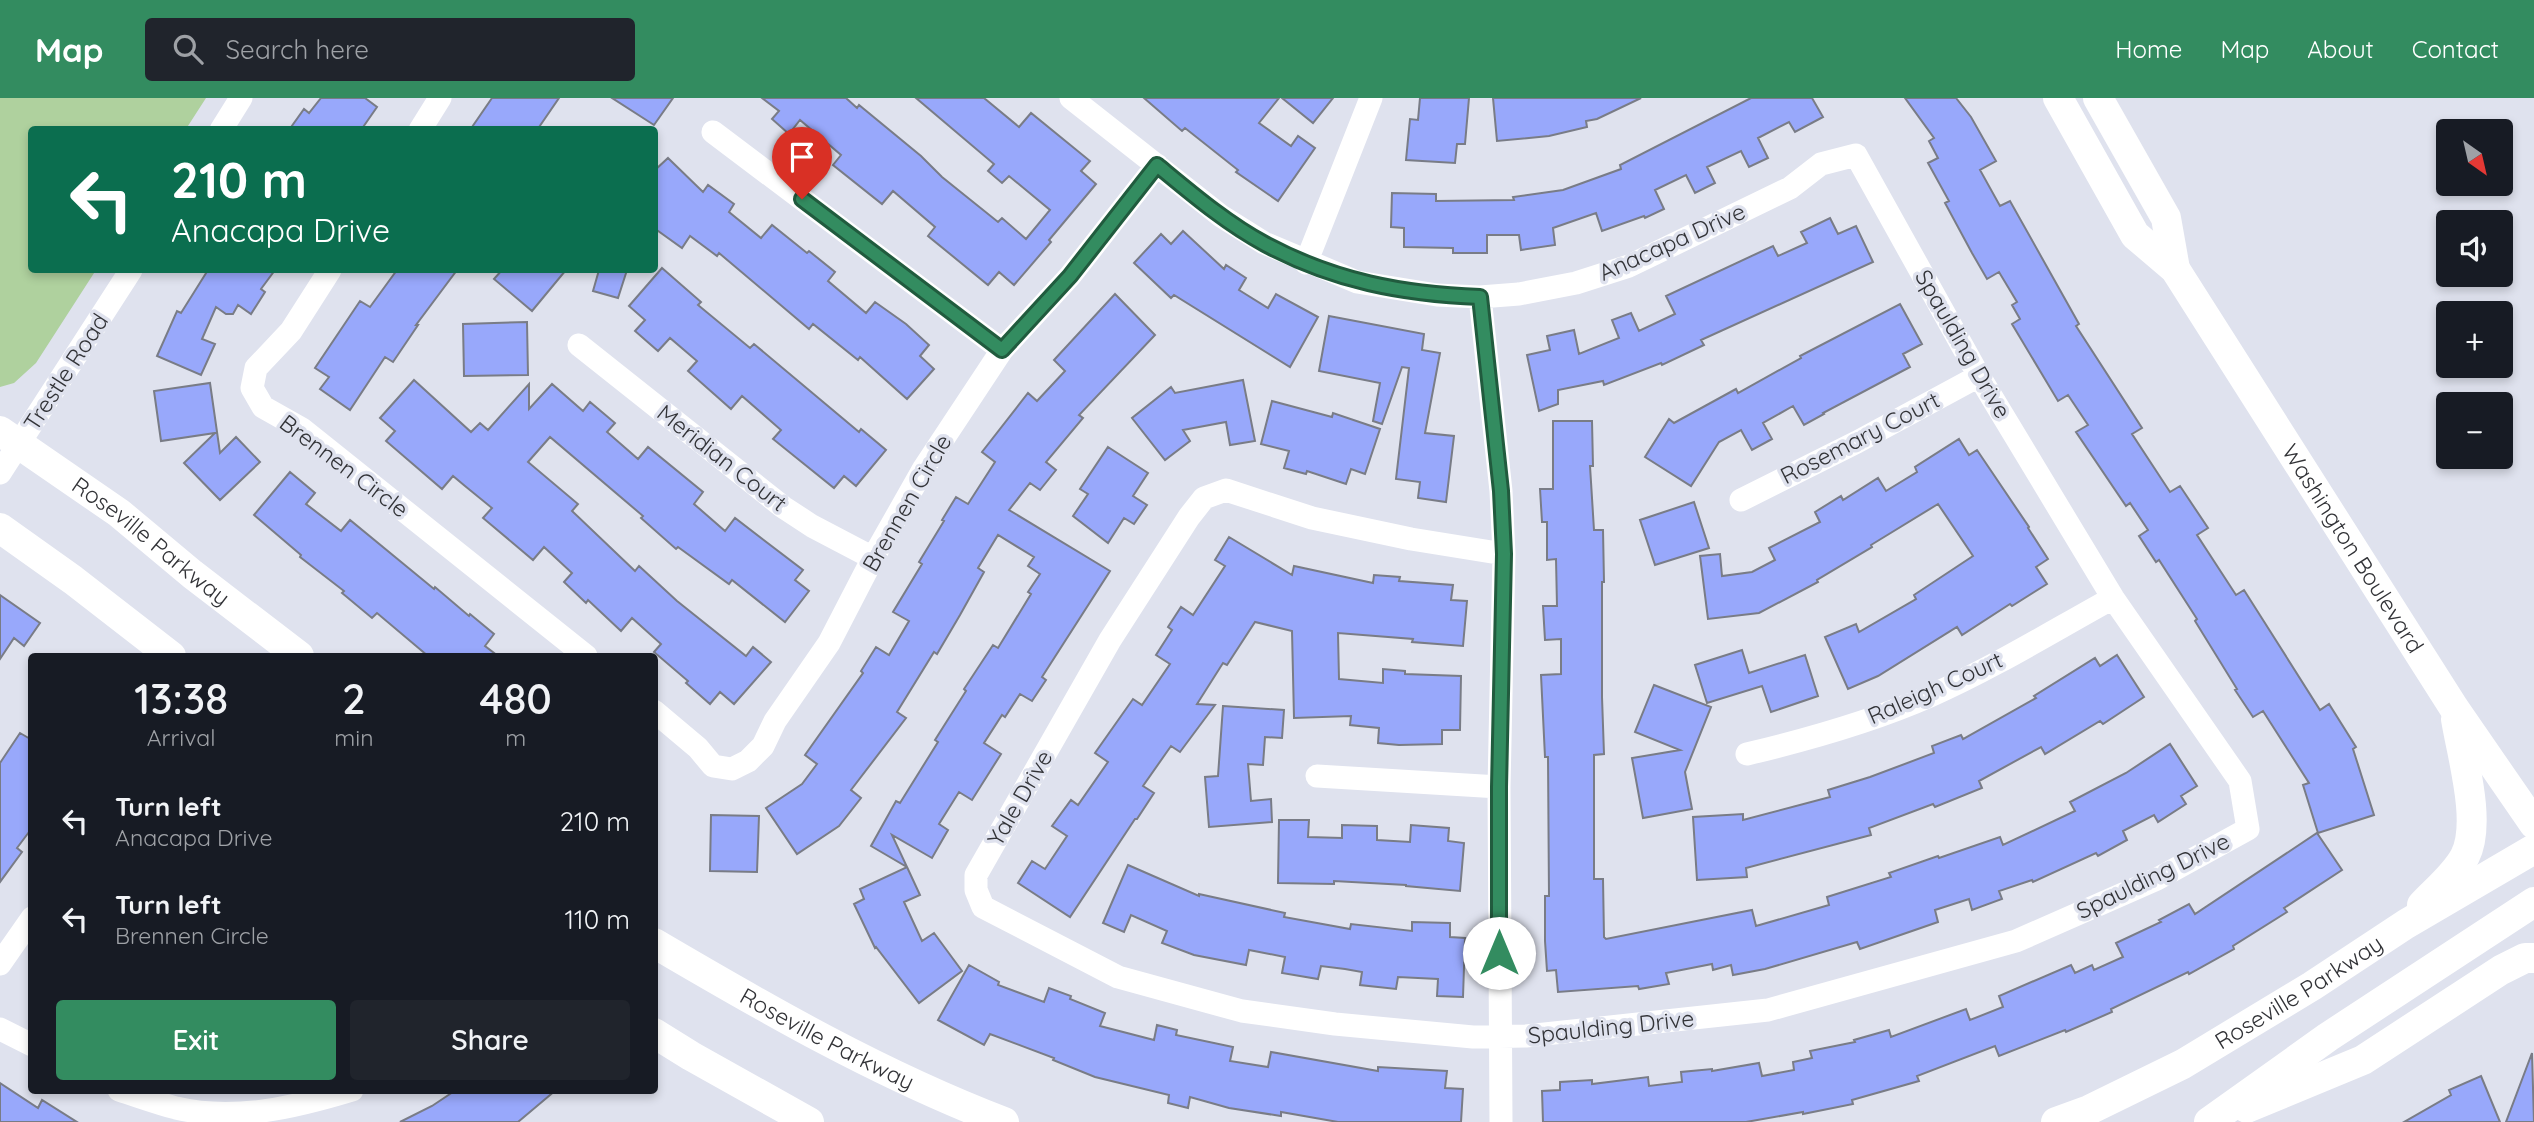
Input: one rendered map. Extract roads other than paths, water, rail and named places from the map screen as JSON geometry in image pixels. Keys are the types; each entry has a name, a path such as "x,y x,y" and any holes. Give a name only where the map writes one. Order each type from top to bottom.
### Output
{"main road":[{"name":"Washington Boulevard","path":"2058,98 2135,235 2175,269 2454,708 2534,824"},
{"name":"Washington Boulevard","path":"2098,98 2166,218 2175,269"},
{"name":"Roseville Parkway","path":"10,438 119,513 192,574 295,653"},
{"path":"0,528 167,653"},
{"path":"2406,924 2464,859 2473,839 2472,814 2454,708"},
{"name":"Roseville Parkway","path":"2056,1122 2089,1110 2183,1064 2312,986 2406,924 2534,849"},
{"path":"2210,1122 2339,1030 2534,902"},
{"name":"Roseville Parkway","path":"658,945 831,1044 909,1082 1004,1122"},
{"path":"2210,1122 2363,1060 2501,970 2525,958 2534,958"},
{"path":"658,1035 809,1122"}],"street":[{"path":"224,126 241,98"},
{"path":"422,126 440,98"},
{"name":"Anacapa Drive","path":"1071,98 1221,216 1264,243 1357,282 1400,291 1480,297 1519,294 1576,283 1629,266 1790,188 1821,164 1856,155"},
{"path":"1307,263 1371,98"},
{"path":"713,132 1002,350"},
{"name":"Spaulding Drive","path":"1499,1037 1526,1037 1768,1010 1848,988 2016,940 2157,879 2248,829 2241,781 2113,597 1979,376 1856,155"},
{"name":"Brennen Circle","path":"658,714 698,748 713,766 732,769 748,761 763,746 775,721 829,643 924,468 1002,350 1070,276 1157,165"},
{"name":"Trestle Road","path":"0,473 10,438 129,273"},
{"name":"Brennen Circle","path":"328,273 291,331 256,368 252,388 263,407 302,429 582,653"},
{"path":"1480,297 1501,491 1504,554 1499,787 1501,1122"},
{"name":"Meridian Court","path":"579,345 783,507 812,526 873,558"},
{"name":"Rosemary Court","path":"1741,499 1857,442 1979,376"},
{"name":"Yale Drive","path":"1499,1037 1335,1024 1242,1011 1130,981 983,907 976,890 976,874 1110,640 1189,516 1204,498 1226,490 1312,518 1410,539 1504,554"},
{"name":"Raleigh Court","path":"1747,754 1834,733 1930,696 2018,651 2113,597"},
{"path":"1317,776 1499,787"},
{"path":"0,964 28,924"},
{"path":"0,1029 28,1043"},
{"path":"132,1094 178,1108 231,1114 285,1108 324,1094"}]}
